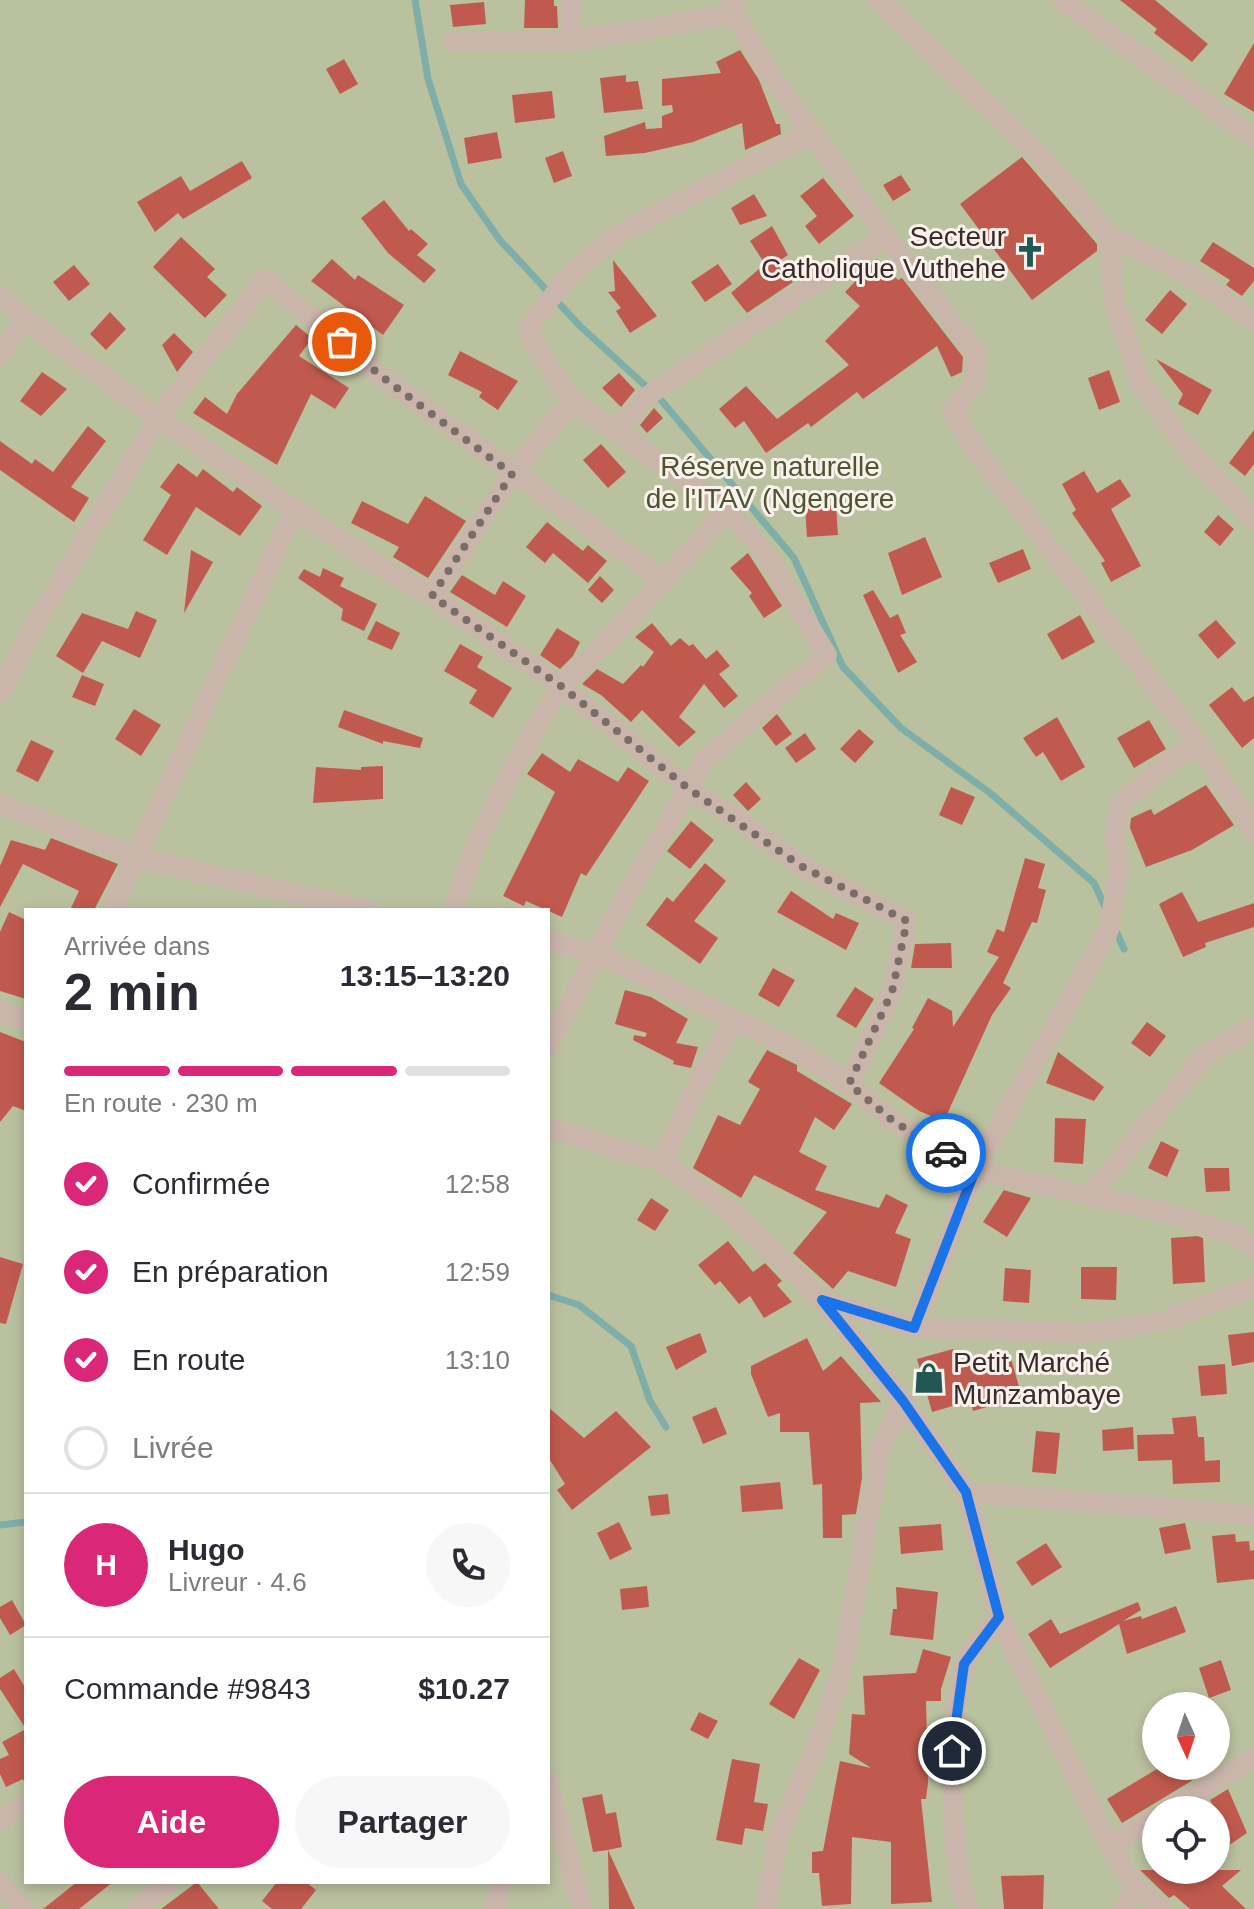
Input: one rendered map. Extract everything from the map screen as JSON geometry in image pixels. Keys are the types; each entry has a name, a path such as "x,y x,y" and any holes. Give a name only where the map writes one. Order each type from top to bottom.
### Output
{"street":[{"path":"571,0 572,41"},
{"path":"879,0 1038,154 1109,236 1189,275 1254,320"},
{"path":"1067,2 1254,137"},
{"path":"452,41 572,41 733,7 764,65 886,236 976,353 975,383 952,412 983,460 1199,744 1254,832"},
{"path":"550,1043 636,880 705,759 827,655 762,549 727,510 573,401 532,341 528,328 569,275 624,231 812,133"},
{"path":"618,431 646,397 886,236"},
{"path":"1109,236 1113,295 1140,382 1188,450 1254,519"},
{"path":"0,692 37,622 158,418 266,279 381,376 512,474 663,580"},
{"path":"0,296 25,319 158,418 390,573 432,596 561,686 689,789 801,866 907,921 892,992 849,1084"},
{"path":"0,354 25,319"},
{"path":"432,596 512,474 573,401"},
{"path":"113,908 295,508"},
{"path":"454,908 479,838 513,768 561,686 727,510"},
{"path":"914,1328 975,1170 1107,932 1119,867 1115,835 1121,804 1169,762 1199,744"},
{"path":"0,804 138,858 358,908"},
{"path":"550,942 598,954 795,1049 849,1084 893,1121 975,1170 1168,1213 1238,1236 1254,1247"},
{"path":"0,1012 24,1020"},
{"path":"662,1162 701,1077 734,1022"},
{"path":"1091,1195 1205,1055 1254,1027"},
{"path":"550,1129 662,1162 734,1214 822,1300 903,1401 966,1492 999,1617 1110,1846 1136,1888 1162,1909"},
{"path":"822,1300 914,1328 1088,1333 1167,1320 1254,1287"},
{"path":"766,1909 778,1835 815,1751 841,1675 880,1449 903,1401"},
{"path":"966,1492 1254,1515"},
{"path":"968,1909 960,1885 952,1751 964,1664 999,1617"},
{"path":"1191,1796 1254,1758"},
{"path":"550,1789 582,1909"},
{"path":"0,1820 24,1805"},
{"path":"1110,1846 1142,1826"},
{"path":"0,1883 23,1909"},
{"path":"137,1909 168,1884"},
{"path":"494,1909 500,1884"},
{"path":"1123,1909 1136,1888"}],"green space":[{"name":"Réserve naturelle de l'ITAV (Ngengere","path":"0,0 1254,0 1254,1909 0,1909"}],"building":[{"path":"525,0 554,0 558,28 524,28"},
{"path":"1120,0 1155,0 1208,44 1192,62 1154,33 1157,29"},
{"path":"484,2 486,24 453,27 450,5"},
{"path":"1254,43 1254,112 1224,94"},
{"path":"740,50 759,80 776,124 780,124 781,134 745,150 742,123 693,142 645,153 606,156 604,136 645,122 646,129 662,128 662,116 673,112 672,105 662,106 662,79 721,73 716,62"},
{"path":"344,59 358,84 340,94 326,69"},
{"path":"626,75 626,82 638,81 643,109 604,113 600,78"},
{"path":"552,91 555,118 515,123 512,95"},
{"path":"497,132 502,158 468,164 464,138"},
{"path":"563,151 572,176 554,183 545,158"},
{"path":"1022,157 1097,244 1097,251 1032,300 960,204"},
{"path":"242,161 252,178 183,219 178,213 155,232 137,202 181,176 190,191"},
{"path":"901,175 911,190 893,201 883,185"},
{"path":"823,178 854,216 819,244 805,226 817,216 800,196"},
{"path":"754,194 767,216 740,225 731,208"},
{"path":"384,200 409,231 411,229 428,244 417,255 436,270 424,283 388,253 361,218"},
{"path":"772,226 788,255 776,263 793,282 747,313 731,293 765,264 750,241"},
{"path":"181,237 215,269 207,277 227,295 205,318 153,267"},
{"path":"1213,242 1254,268 1254,281 1242,296 1226,285 1230,280 1200,261"},
{"path":"332,259 355,280 358,275 404,305 383,335 311,281"},
{"path":"877,259 898,280 902,278 963,357 962,372 951,377 937,346 863,399 857,392 811,427 808,423 766,453 744,421 735,428 719,409 746,386 777,419 849,365 825,341 860,306 845,292"},
{"path":"613,260 657,316 630,333 616,311 621,308 608,292 615,291"},
{"path":"718,264 732,284 705,302 691,282"},
{"path":"74,265 90,284 69,301 53,282"},
{"path":"1170,290 1187,304 1162,334 1145,320"},
{"path":"110,312 126,329 106,350 90,334"},
{"path":"296,325 312,338 299,356 349,388 335,409 311,394 277,465 193,413 205,397 227,414 237,394"},
{"path":"174,333 193,352 177,372 162,345"},
{"path":"460,351 518,381 498,410 479,397 482,392 448,375"},
{"path":"1156,359 1212,390 1198,415 1178,404 1183,394"},
{"path":"1109,370 1120,402 1099,410 1088,378"},
{"path":"42,372 67,389 41,416 20,401"},
{"path":"619,373 635,390 621,407 602,388"},
{"path":"654,408 663,418 647,433 640,425"},
{"path":"88,426 106,441 71,487 89,498 74,522 0,470 0,441 32,464 35,459 53,472"},
{"path":"1254,430 1254,464 1245,476 1229,463"},
{"path":"601,444 626,472 608,488 583,460"},
{"path":"178,463 197,477 203,469 233,492 237,487 262,506 240,536 196,507 167,555 143,540 171,495 160,487"},
{"path":"1084,471 1097,493 1120,479 1131,496 1111,509 1141,566 1111,582 1101,563 1105,561 1072,513 1076,510 1062,484"},
{"path":"425,496 466,521 428,578 393,557 399,547 351,523 362,501 408,524"},
{"path":"836,505 838,535 807,537 805,507"},
{"path":"1218,515 1234,529 1220,546 1204,532"},
{"path":"547,522 583,551 588,545 607,561 588,583 553,553 545,563 526,547"},
{"path":"925,537 942,577 902,595 888,553"},
{"path":"1023,549 1031,569 998,583 989,563"},
{"path":"191,550 213,562 184,613"},
{"path":"748,553 782,606 764,618 749,596 752,593 730,568"},
{"path":"323,568 344,578 340,586 377,604 364,631 341,620 343,609 298,578 304,569 320,577"},
{"path":"462,575 495,595 503,581 526,596 507,627 450,592"},
{"path":"600,576 614,590 602,603 588,590"},
{"path":"873,590 890,618 898,614 906,633 900,635 917,662 898,673 863,595"},
{"path":"136,611 157,620 140,658 102,641 83,673 56,656 82,613 128,629"},
{"path":"1080,615 1095,642 1062,660 1047,634"},
{"path":"1216,620 1236,643 1218,659 1198,635"},
{"path":"376,621 400,633 392,650 367,639"},
{"path":"652,623 671,646 680,638 689,646 693,644 706,659 717,650 730,666 719,674 738,696 724,708 704,684 679,717 696,732 679,747 642,710 631,722 601,695 582,684 597,669 623,684 641,665 643,667 654,652 635,637"},
{"path":"557,628 580,642 573,656 560,669 540,655"},
{"path":"460,644 483,657 477,667 512,688 493,718 469,703 477,690 444,671"},
{"path":"82,675 104,684 95,706 72,697"},
{"path":"1232,687 1244,702 1254,696 1254,738 1242,748 1209,705"},
{"path":"134,709 161,725 141,756 115,739"},
{"path":"344,710 423,738 420,748 383,741 383,744 338,727"},
{"path":"777,714 792,734 776,746 762,728"},
{"path":"1057,717 1085,767 1061,781 1043,752 1036,757 1023,738"},
{"path":"1149,720 1166,749 1134,768 1117,738"},
{"path":"859,729 874,742 855,763 840,749"},
{"path":"805,733 816,749 796,763 785,748"},
{"path":"31,740 54,751 38,782 16,771"},
{"path":"542,753 570,772 578,759 618,782 628,767 649,781 586,876 581,873 562,917 550,912 550,908 526,901 524,906 503,896 555,792 527,774"},
{"path":"383,766 383,799 313,803 316,767 361,770 361,767"},
{"path":"746,782 761,799 748,811 733,795"},
{"path":"1206,785 1234,825 1192,850 1146,867 1130,828 1131,818 1151,809 1154,815"},
{"path":"951,787 975,797 962,825 939,815"},
{"path":"691,821 714,840 690,869 667,851"},
{"path":"51,838 118,864 95,908 71,908 79,891 23,864 0,907 0,866 11,840 45,850"},
{"path":"1025,858 1045,864 1038,888 1046,890 1037,923 1032,922 1003,983 1011,988 992,1015 944,1121 919,1111 879,1083 914,1029 928,998 952,1011 953,1027 999,957 987,952 997,929 1004,932"},
{"path":"705,863 726,881 694,921 718,938 700,964 646,925 667,897 673,902"},
{"path":"791,891 833,919 836,913 859,923 846,950 777,912"},
{"path":"1182,892 1198,922 1254,903 1254,927 1205,943 1206,947 1183,957 1159,904"},
{"path":"9,912 24,919 24,998 0,991 0,932"},
{"path":"951,943 952,968 911,968 915,944"},
{"path":"773,968 795,980 779,1007 758,995"},
{"path":"855,987 874,999 856,1028 836,1016"},
{"path":"625,990 651,997 688,1019 676,1043 698,1047 691,1068 673,1064 674,1061 633,1040 634,1035 645,1037 647,1033 615,1024"},
{"path":"1147,1022 1166,1036 1150,1057 1131,1043"},
{"path":"0,1032 24,1041 24,1110 13,1106 0,1122"},
{"path":"767,1050 797,1065 797,1071 852,1104 834,1130 815,1117 799,1152 827,1166 815,1190 879,1208 886,1194 908,1205 895,1233 911,1239 896,1287 848,1271 833,1289 793,1253 827,1212 754,1175 741,1198 693,1168 718,1115 740,1125 760,1089 748,1082"},
{"path":"1058,1052 1104,1087 1094,1101 1046,1083"},
{"path":"1055,1118 1086,1119 1083,1164 1054,1162"},
{"path":"1161,1141 1179,1150 1167,1177 1148,1168"},
{"path":"1204,1168 1229,1168 1230,1191 1206,1192"},
{"path":"1004,1190 1031,1198 1007,1237 983,1222"},
{"path":"651,1198 669,1210 655,1231 637,1220"},
{"path":"1171,1238 1203,1238 1205,1282 1173,1284"},
{"path":"728,1241 753,1272 765,1263 782,1281 777,1285 792,1302 764,1318 750,1296 739,1304 720,1281 715,1285 698,1265"},
{"path":"0,1257 23,1264 6,1324 0,1323"},
{"path":"1081,1267 1117,1267 1116,1300 1081,1299"},
{"path":"1005,1268 1031,1270 1029,1303 1003,1301"},
{"path":"1254,1332 1254,1362 1232,1366 1228,1335"},
{"path":"700,1333 707,1352 676,1370 666,1347"},
{"path":"807,1338 823,1371 841,1356 881,1402 860,1403 862,1478 856,1514 842,1515 842,1538 823,1538 822,1484 813,1485 809,1432 780,1432 780,1413 768,1417 751,1374 751,1366"},
{"path":"953,1349 958,1369 1010,1355 1022,1397 973,1411 970,1401 932,1412 917,1359"},
{"path":"1225,1364 1227,1394 1201,1396 1198,1366"},
{"path":"716,1407 727,1434 703,1444 692,1417"},
{"path":"550,1409 584,1438 616,1411 651,1447 572,1510 557,1490 565,1484 550,1460"},
{"path":"1196,1416 1198,1437 1204,1437 1205,1461 1220,1460 1220,1482 1173,1484 1172,1460 1138,1461 1137,1435 1174,1434 1172,1418"},
{"path":"1133,1427 1134,1449 1103,1451 1102,1430"},
{"path":"1036,1431 1060,1433 1056,1474 1032,1472"},
{"path":"780,1482 783,1509 742,1512 740,1486"},
{"path":"668,1494 670,1514 651,1516 648,1496"},
{"path":"619,1522 632,1549 610,1560 597,1533"},
{"path":"1185,1523 1191,1549 1165,1554 1159,1528"},
{"path":"941,1524 943,1550 901,1554 899,1527"},
{"path":"1235,1534 1236,1542 1249,1541 1250,1551 1254,1550 1254,1579 1217,1583 1212,1536"},
{"path":"1046,1543 1062,1567 1032,1586 1016,1562"},
{"path":"647,1586 649,1607 622,1610 620,1589"},
{"path":"896,1587 938,1592 933,1640 890,1635 893,1609 897,1609"},
{"path":"12,1600 24,1626 10,1635 0,1618 0,1607"},
{"path":"1138,1602 1141,1610 1123,1621 1141,1616 1142,1619 1176,1606 1186,1632 1127,1654 1119,1624 1050,1668 1028,1634 1051,1619 1060,1634"},
{"path":"923,1649 951,1657 941,1689 941,1701 926,1701 928,1783 926,1799 921,1799 932,1902 891,1904 891,1842 852,1837 851,1904 822,1906 819,1873 812,1873 812,1852 823,1851 840,1761 871,1768 849,1754 852,1714 865,1715 863,1676 916,1673"},
{"path":"799,1658 820,1670 794,1719 769,1704"},
{"path":"1221,1660 1231,1690 1207,1692 1199,1668"},
{"path":"14,1669 24,1686 24,1726 0,1689 0,1678"},
{"path":"699,1712 718,1721 708,1739 690,1730"},
{"path":"24,1730 24,1781 6,1787 0,1774 0,1759 9,1755 2,1742"},
{"path":"732,1759 760,1764 754,1802 768,1804 763,1831 745,1828 742,1845 716,1840"},
{"path":"1142,1778 1193,1780 1167,1796 1142,1796 1142,1811 1122,1823 1107,1799"},
{"path":"1228,1789 1247,1833 1230,1845 1230,1796 1217,1796"},
{"path":"602,1794 606,1814 616,1812 622,1847 593,1852 582,1798"},
{"path":"608,1850 635,1909 609,1909"},
{"path":"1230,1870 1241,1870 1230,1879"},
{"path":"1044,1875 1043,1909 1004,1909 1001,1876"},
{"path":"74,1884 110,1884 79,1909 43,1909"},
{"path":"199,1884 219,1909 161,1909"},
{"path":"275,1884 308,1884 316,1890 301,1909 272,1909 262,1901"},
{"path":"1154,1884 1224,1884 1222,1886 1246,1909 1190,1909 1174,1895 1169,1898"}],"waterway":[{"path":"415,0 428,79 461,184 499,239 580,326 661,400 794,558 843,667 901,728 990,793 1094,883 1107,911"},
{"path":"1115,929 1124,949"},
{"path":"550,1296 579,1305 631,1346 650,1401 666,1427"},
{"path":"0,1525 24,1522"}],"way so far":[{"path":"342,342 381,376 512,474 432,596 561,686 689,789 742,822 801,866 907,921 892,992 849,1084 893,1121 946,1153"}],"place":[{"name":"Secteur Catholique Vuthehe","path":"1030,252"},
{"name":"Petit Marché Munzambaye","path":"929,1378"}],"route":[{"path":"946,1153 975,1170 914,1328 822,1300 903,1401 966,1492 999,1617 964,1664 952,1751"}]}
